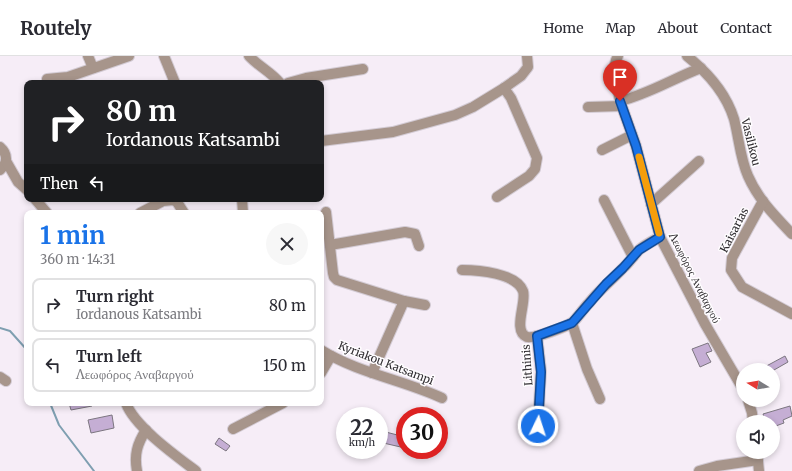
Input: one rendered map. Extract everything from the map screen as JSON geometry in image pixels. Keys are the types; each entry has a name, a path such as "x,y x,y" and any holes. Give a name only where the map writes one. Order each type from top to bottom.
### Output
{"street":[{"path":"88,56 93,68"},
{"path":"47,79 68,77 129,56"},
{"path":"164,56 174,80"},
{"path":"249,56 254,62 277,80"},
{"path":"324,141 393,132 456,115 504,88 526,70 529,63 527,56"},
{"name":"Λεωφόρος Αναβαργού","path":"618,56 614,70 621,104 632,135 660,237 705,324 736,377"},
{"name":"Vasilikou","path":"687,56 713,80 733,118 744,164 754,189 792,234"},
{"path":"588,107 621,104 664,86 676,78 701,68"},
{"path":"299,80 363,69"},
{"path":"497,197 529,176 535,169 537,158 511,98 504,88"},
{"path":"602,150 632,135"},
{"path":"0,147 5,154 3,166 24,187"},
{"path":"651,204 699,162"},
{"path":"0,174 18,182"},
{"path":"604,200 633,258"},
{"name":"Kaisarias","path":"763,201 732,258 731,270 742,287 792,314"},
{"path":"37,202 44,210"},
{"path":"146,210 164,202"},
{"path":"326,212 333,273 337,280 404,301 425,305"},
{"path":"330,245 410,232 415,234 418,246"},
{"path":"462,270 491,273 502,276 518,284 524,295 521,329 528,337 537,336 572,323 606,284 646,244 660,237"},
{"path":"372,373 404,301"},
{"path":"572,323 587,369 600,399"},
{"name":"Lithinis","path":"537,336 541,372 537,440"},
{"name":"Kyriakou Katsampi","path":"324,352 372,373 409,384 442,398"},
{"path":"324,368 331,356"},
{"path":"128,406 133,417 146,430 196,471"},
{"path":"233,429 277,406"},
{"path":"137,471 135,456 136,448 146,430"},
{"path":"699,471 746,459"},
{"path":"758,459 759,471"}],"building":[{"path":"708,343 712,351 706,353 711,362 700,367 692,349"},
{"path":"785,356 788,362 780,367 780,363 772,363"},
{"path":"70,406 92,406 71,410"},
{"path":"790,406 792,416 783,420 784,423 780,424 780,415 763,414"},
{"path":"112,415 114,428 91,433 88,420"},
{"path":"388,433 396,435 396,446 388,444"},
{"path":"219,438 230,446 226,451 215,444"}],"waterway":[{"path":"0,328 10,331 24,347"},
{"path":"51,406 59,425 94,471"}],"slow traffic":[{"path":"639,157 659,233"}],"route":[{"path":"538,426 541,372 537,336 572,323 589,302 639,250 646,244 660,237 636,146 620,101"}]}
